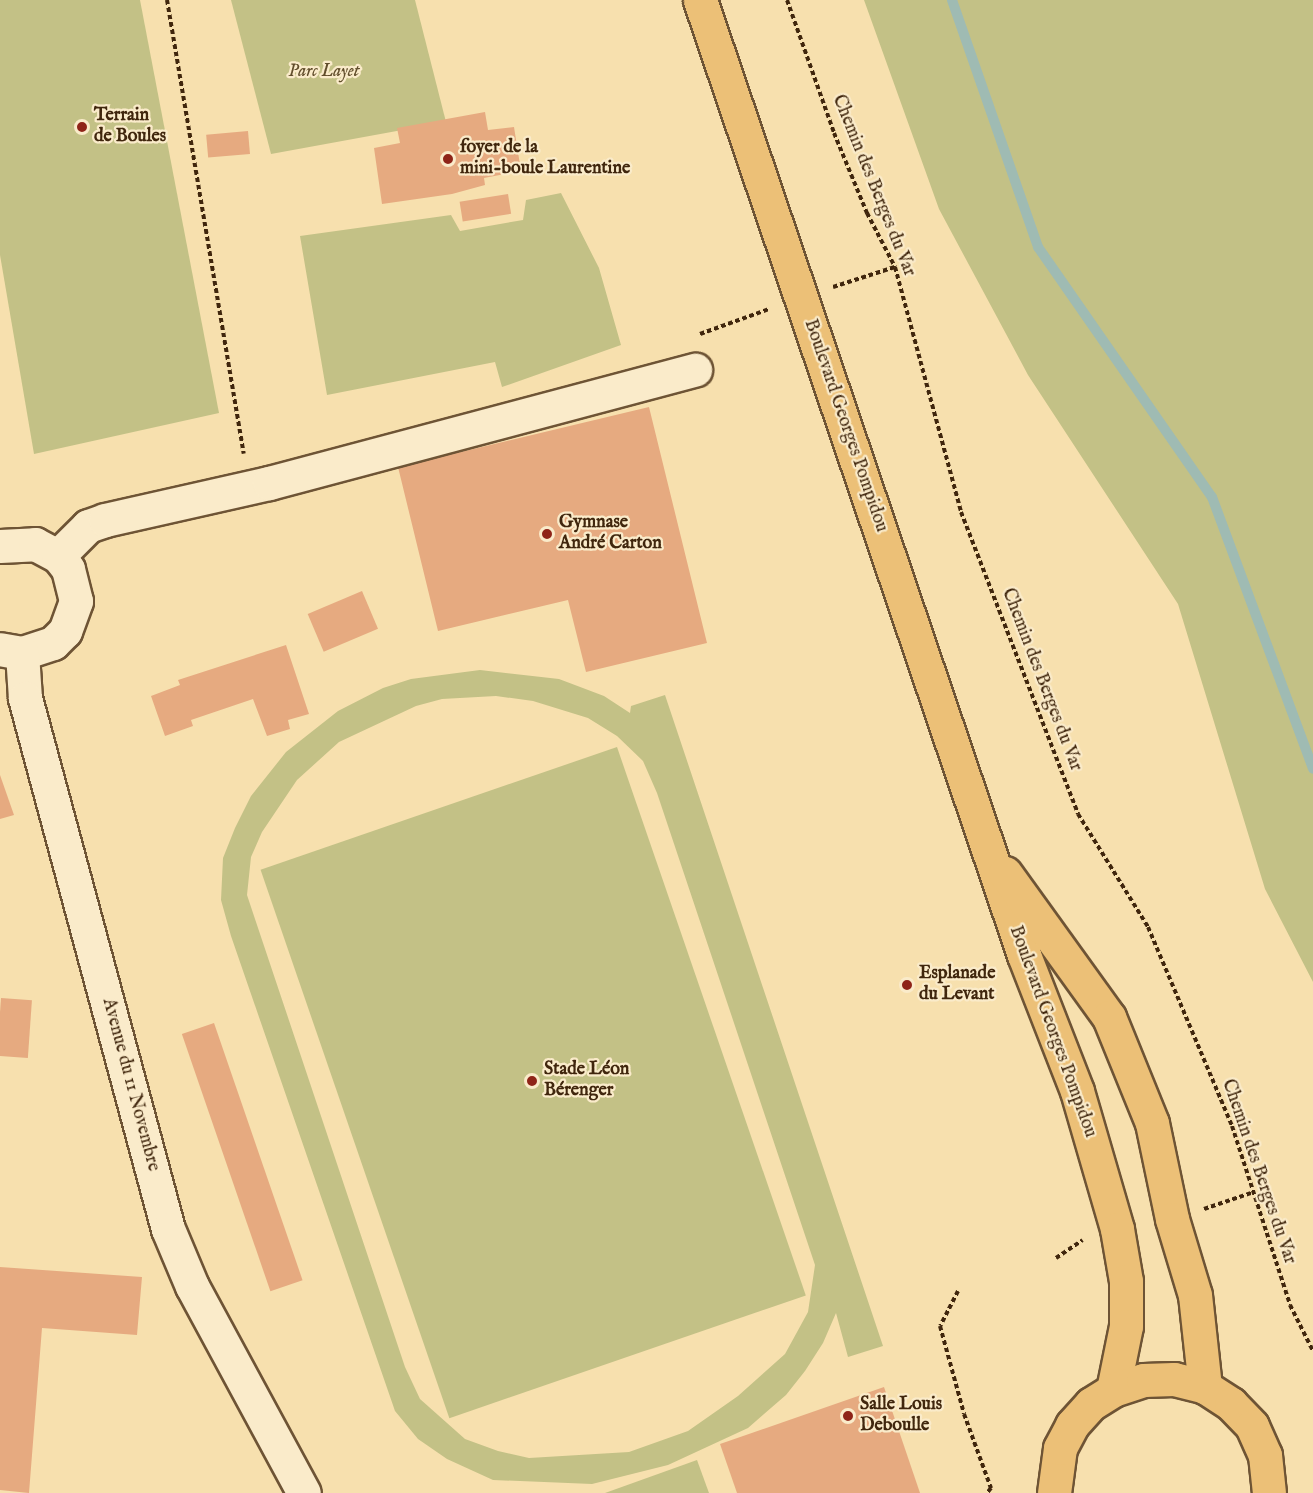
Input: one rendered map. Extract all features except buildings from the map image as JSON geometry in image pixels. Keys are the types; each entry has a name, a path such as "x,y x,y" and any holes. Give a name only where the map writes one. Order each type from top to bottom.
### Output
{"main road":[{"name":"Boulevard Georges Pompidou","path":"700,0 799,298 857,455 1024,956 1077,1090 1117,1229 1126,1281 1126,1326 1113,1390"},
{"name":"Boulevard Georges Pompidou","path":"989,852 1108,1017 1152,1123 1172,1220 1195,1295 1205,1387"},
{"path":"1046,1487 1059,1448 1072,1425 1091,1404 1113,1390 1143,1380 1174,1379 1205,1387 1231,1404 1252,1426 1265,1455 1269,1493"}],"street":[{"path":"58,556 88,526 105,519 236,491 695,370"},
{"path":"0,546 35,544 58,556 75,584 73,616 53,643 11,651"},
{"name":"Avenue du 11 Novembre","path":"11,651 168,1229 192,1286 304,1493"}],"path":[{"path":"167,0 236,491"},
{"name":"Chemin des Berges du Var","path":"787,0 834,133 867,213 895,267 961,512 1078,814 1148,927 1232,1126 1251,1193 1290,1305 1313,1351"},
{"path":"695,336 799,298 895,267"},
{"path":"1172,1220 1251,1193"},
{"path":"958,1291 940,1326 964,1413 991,1488 987,1493"}],"green space":[{"name":"Terrain de Boules","path":"0,0 140,0 219,413 34,454 0,255"},
{"name":"Parc Layet","path":"231,0 415,0 446,122 271,154"},
{"path":"864,0 1313,0 1313,982 1265,889 1178,604 1028,375 939,209"},
{"path":"561,193 599,268 621,345 502,387 495,362 327,395 300,236 451,215 460,231 523,220 526,200"},
{"path":"480,670 559,679 604,696 630,713 631,706 665,695 883,1346 848,1357 836,1313 823,1343 786,1395 748,1428 668,1465 592,1484 493,1480 447,1459 418,1439 395,1411 231,936 221,900 223,858 251,796 286,752 338,711 383,688 411,679","holes":["496,696 533,701 588,718 617,736 643,761 657,793 815,1265 808,1312 785,1354 738,1396 688,1431 629,1452 529,1458 498,1451 465,1439 420,1399 405,1367 247,895 251,857 262,832 297,780 339,742 416,706 442,699"]},
{"name":"Stade Léon Bérenger","path":"617,747 806,1295 449,1418 261,870"},
{"path":"697,1460 709,1493 605,1493"}],"waterway":[{"path":"952,0 1038,247 1212,497 1313,769"}],"place":[{"name":"Terrain de Boules","path":"82,127"},
{"name":"foyer de la mini-boule Laurentine","path":"448,159"},
{"name":"Gymnase André Carton","path":"547,534"},
{"name":"Esplanade du Levant","path":"907,985"},
{"name":"Stade Léon Bérenger","path":"532,1081"},
{"name":"Salle Louis Deboulle","path":"848,1416"}]}
